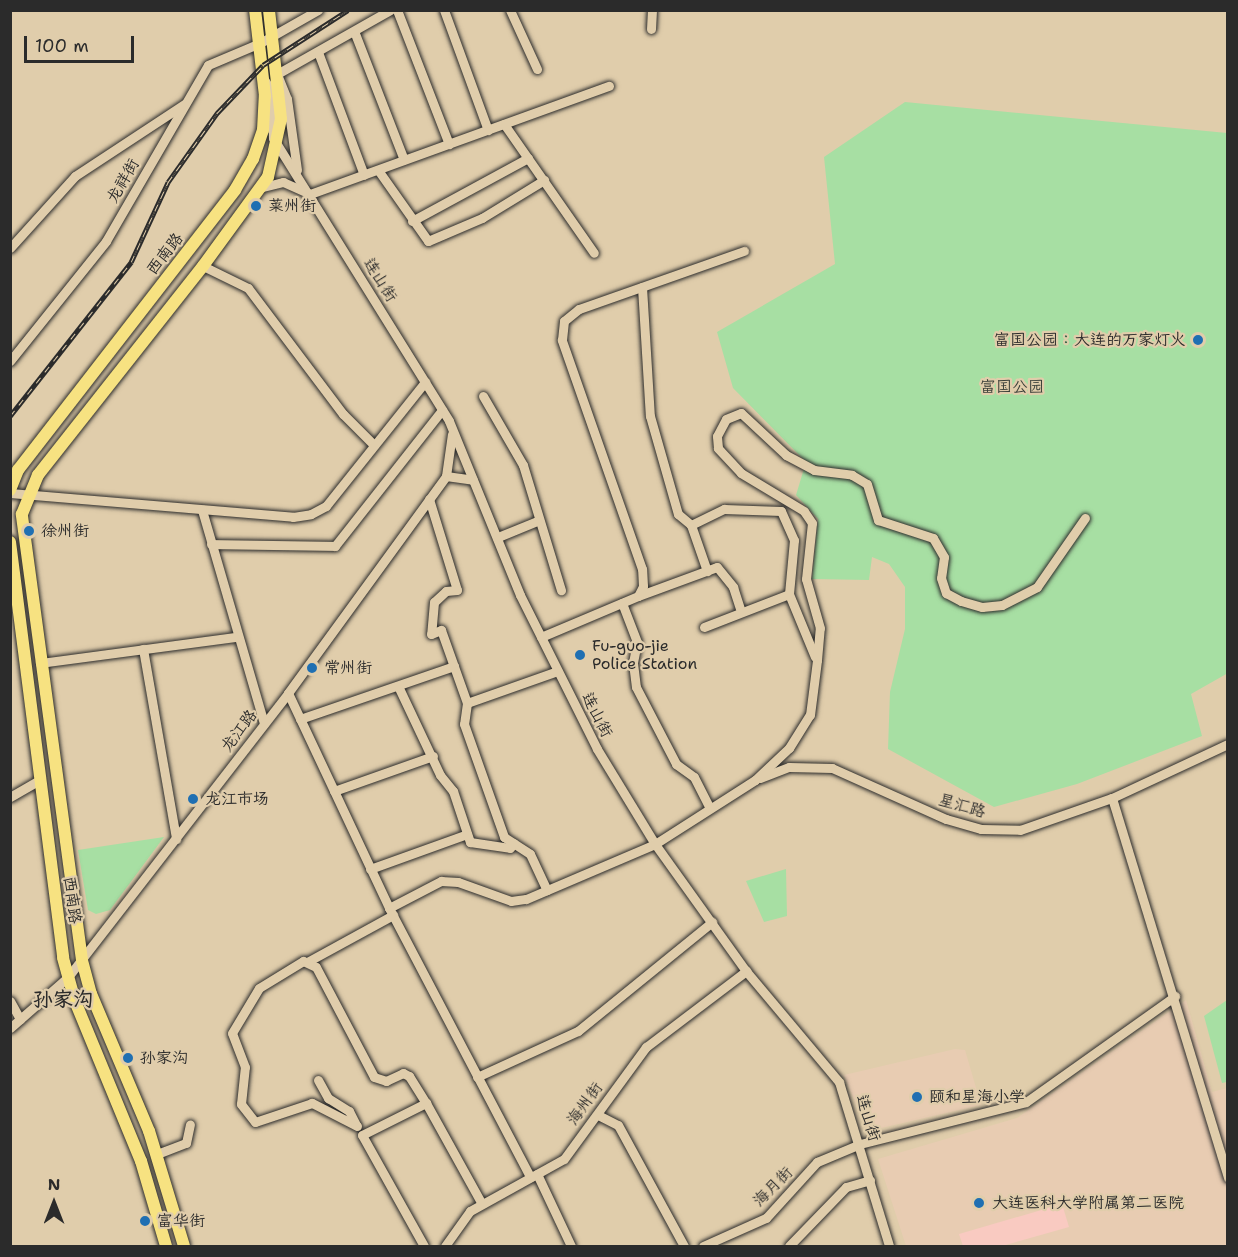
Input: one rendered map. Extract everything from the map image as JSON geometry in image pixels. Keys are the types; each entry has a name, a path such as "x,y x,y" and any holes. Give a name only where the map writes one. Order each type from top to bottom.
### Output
{"main road":[{"name":"西南路","path":"10,491 18,470 240,182 263,130 265,81 255,10"},
{"path":"184,1246 157,1154 91,994 82,960 40,663 22,514 27,495 38,475 203,266 260,189 278,147 277,74 270,10"},
{"name":"西南路","path":"10,542 23,665 68,977 141,1161 166,1246"},
{"path":"23,665 40,663"},
{"path":"38,777 55,773"}],"street":[{"path":"299,178 287,99 277,74 390,10"},
{"path":"397,10 449,144"},
{"path":"444,10 488,130"},
{"path":"510,10 537,69"},
{"path":"651,29 652,10"},
{"name":"龙祥街","path":"10,361 106,241 208,65 273,37 314,11"},
{"path":"354,31 404,160"},
{"path":"318,52 364,175"},
{"path":"265,81 272,92 272,131 278,147"},
{"path":"260,189 283,182 310,194 609,86"},
{"path":"10,248 75,176 186,102"},
{"path":"504,124 594,252"},
{"name":"连山街","path":"278,147 310,194 442,410 541,637 597,749 655,844 746,970 839,1082 860,1144 889,1246"},
{"path":"412,221 528,158"},
{"path":"378,170 428,242 482,218 543,180"},
{"path":"638,596 643,586 642,569 562,339 564,321 579,309 744,251"},
{"path":"203,266 248,288 343,414 373,444"},
{"path":"642,287 650,416 678,514 691,525 706,571"},
{"path":"10,491 27,495 201,510 293,517 311,514 326,506 373,444 425,382"},
{"path":"483,396 523,465 537,521 561,590"},
{"path":"211,544 336,546 442,410"},
{"path":"357,1126 312,1103 255,1122 241,1104 245,1067 231,1033 259,988 309,961 441,881 458,882 511,901 547,890 655,844 755,780 789,748 810,715 820,628 806,579 812,523 804,511 741,473 718,448 717,436 726,419 741,413 786,455 814,470 852,475 867,484 878,520 933,538 944,557 941,578 946,593 962,602 982,607 1002,605 1037,587 1085,518"},
{"name":"龙江路","path":"10,1028 68,977 288,693 446,476 452,429"},
{"path":"446,476 473,480"},
{"path":"429,499 457,590 440,594 429,621 431,634 441,630 454,666 467,704 464,724 504,837 530,854 547,890"},
{"path":"691,525 724,509 781,511 794,540 789,594 817,660"},
{"path":"201,510 236,637 264,723"},
{"path":"498,537 537,521"},
{"path":"541,637 638,596 717,567 733,587 741,611"},
{"path":"704,627 789,594"},
{"path":"622,603 637,642 633,663 636,687 676,764 694,777 710,808"},
{"path":"40,663 236,637"},
{"path":"143,649 176,839"},
{"path":"300,719 454,666"},
{"path":"467,704 558,671"},
{"path":"398,686 453,791 470,842 510,848 514,843"},
{"path":"288,693 391,912 477,1077 571,1246"},
{"name":"星汇路","path":"755,780 789,767 832,768 946,819 981,829 1020,830 1112,798 1227,744"},
{"path":"334,791 433,756"},
{"path":"10,797 38,777"},
{"path":"1112,798 1175,996 1227,1178"},
{"path":"370,869 467,834"},
{"path":"477,1077 578,1031 712,922"},
{"path":"309,961 374,1077 386,1081 403,1073 410,1076 482,1204"},
{"name":"海州街","path":"445,1246 470,1211 564,1159 646,1047 746,970"},
{"name":"海月街","path":"703,1246 766,1218 818,1162 860,1144 1026,1102 1175,996"},
{"path":"10,1001 20,1019"},
{"path":"318,1080 327,1098 349,1111 424,1246"},
{"path":"362,1135 426,1103"},
{"path":"598,1115 618,1125 684,1246"},
{"path":"157,1154 186,1143 190,1124"},
{"path":"789,1246 846,1186 870,1180"}],"shaded area":[{"path":"1186,1000 1212,1092 1227,1088 1227,1246 906,1246 878,1159 1017,1118"},
{"name":"颐和星海小学","path":"955,1049 965,1050 981,1105 881,1128 865,1126 844,1075"}],"green space":[{"name":"富国公园","path":"905,102 1227,133 1228,673 1191,694 1202,736 1077,784 994,807 888,749 890,692 905,629 905,587 889,564 872,557 869,580 812,579 818,519 796,495 806,462 733,388 717,332 835,264 824,157"},
{"path":"164,837 110,910 96,914 88,910 78,850"},
{"path":"786,869 787,916 764,922 746,881"},
{"path":"1227,1000 1227,1082 1222,1083 1204,1016"}],"building":[{"path":"1062,1204 1069,1227 1002,1246 963,1246 959,1234"}],"railway":[{"path":"10,416 131,262 168,182 217,113 263,65 348,10"}],"place":[{"name":"莱州街","path":"256,206"},
{"name":"富国公园：大连的万家灯火","path":"1198,340"},
{"name":"徐州街","path":"29,531"},
{"name":"Fu-guo-jie Police Station","path":"580,655"},
{"name":"常州街","path":"312,668"},
{"name":"龙江市场","path":"193,799"},
{"name":"孙家沟","path":"128,1058"},
{"name":"颐和星海小学","path":"917,1097"},
{"name":"大连医科大学附属第二医院","path":"979,1203"},
{"name":"富华街","path":"145,1221"}],"district":[{"name":"孙家沟","path":"63,999"}]}
